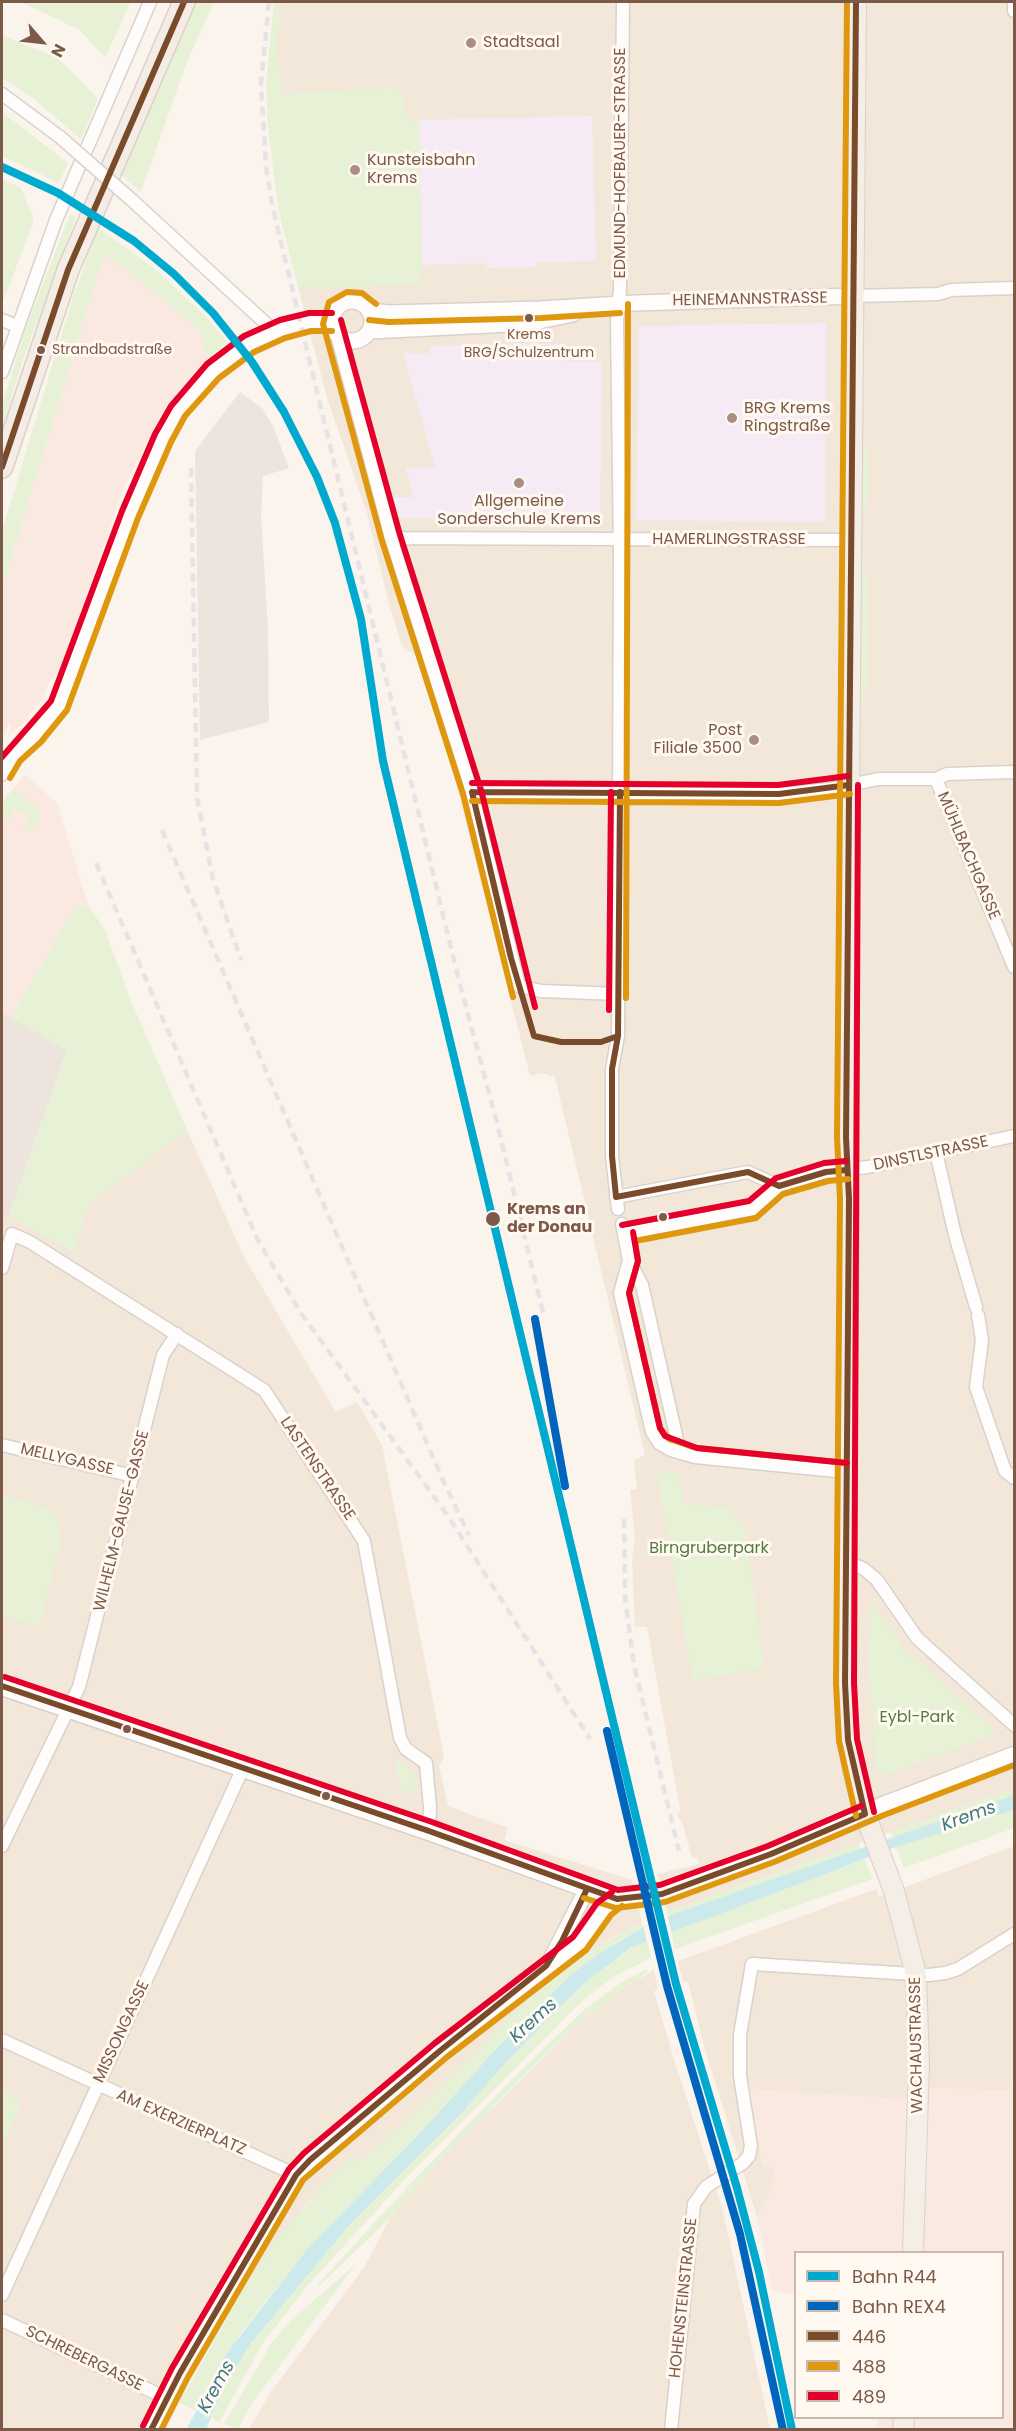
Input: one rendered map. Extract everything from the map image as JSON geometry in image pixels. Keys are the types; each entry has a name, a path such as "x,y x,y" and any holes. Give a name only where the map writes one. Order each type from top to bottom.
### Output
{"highway":[{"path":"2,467 37,354 79,240 184,2"}],"main road":[{"name":"WACHAUSTRASSE","path":"855,2 854,296 841,541 849,785 845,1561 848,1740 853,1770 865,1814 894,1891 916,1974 919,2064 914,2251"},
{"path":"2,1686 429,1831 617,1899 662,1894 771,1854 865,1814 1014,1756"}],"street":[{"path":"2,372 17,326 80,161 150,2"},
{"name":"EDMUND-HOFBAUER-STRASSE","path":"623,2 619,304 618,1036 612,1069 612,1156 617,1203 748,1172 779,1186"},
{"path":"1014,2 1014,11"},
{"path":"2,94 60,137 274,332"},
{"name":"HEINEMANNSTRASSE","path":"370,311 418,313 938,294 951,290 1014,288"},
{"path":"2,773 7,757 34,736 59,706 130,515 163,438 178,411 213,371 249,344 274,332 310,322 334,329 345,340 355,341 364,338 370,331 373,317 365,304 350,300 336,308 334,329 391,538 472,792 519,986 541,991 618,994"},
{"name":"HEINEMANNSTRASSE","path":"370,331 529,323 577,313 592,306"},
{"path":"2,320 17,326"},
{"name":"HAMERLINGSTRASSE","path":"391,538 841,541"},
{"path":"472,792 779,794 878,779 936,779 947,774 1014,772"},
{"name":"MÜHLBACHGASSE","path":"936,779 1014,967"},
{"name":"DINSTLSTRASSE","path":"779,1186 826,1172 847,1170 1014,1136"},
{"path":"936,1152 955,1235 977,1311 982,1340 976,1388 994,1445 1005,1471 1014,1478"},
{"path":"680,1453 642,1286 629,1260 623,1229 753,1209 779,1186"},
{"name":"LASTENSTRASSE","path":"2,1268 12,1234 177,1334 264,1390 364,1541 400,1738 406,1749 426,1763 429,1831"},
{"path":"629,1260 620,1293 652,1432 664,1447 695,1457 846,1472"},
{"name":"WILHELM-GAUSE-GASSE","path":"2,1846 67,1708 79,1688 163,1355 177,1334"},
{"name":"MELLYGASSE","path":"2,1445 133,1476"},
{"path":"845,1561 864,1569 877,1580 917,1638 1014,1725"},
{"name":"MISSONGASSE","path":"2,2295 243,1768"},
{"path":"546,1966 562,1941 587,1889"},
{"path":"151,2430 166,2398 296,2175 310,2160 441,2050 546,1966 580,1943 604,1910 617,1899"},
{"name":"HOHENSTEINSTRASSE","path":"671,2430 694,2204 706,2187 743,2163 749,2156 751,2146 740,2076 741,2035 752,1964 916,1974 945,1973 958,1969 1014,1934"},
{"name":"AM EXERZIERPLATZ","path":"2,2040 296,2175"},
{"name":"SCHREBERGASSE","path":"2,2320 166,2398"}],"shaded area":[{"path":"281,2 1014,2 1014,1788 667,1912 658,1874 699,1864 697,1857 692,1858 682,1821 677,1813 681,1812 647,1627 635,1627 632,1559 635,1540 630,1490 637,1489 634,1460 645,1455 555,1077 542,1073 530,1076 445,740 417,656 402,646 389,604 366,510 328,401 298,287 297,234 276,44"},
{"path":"592,116 596,261 538,262 537,267 487,268 486,263 422,265 419,120"},
{"path":"104,252 165,300 207,340 200,347 210,357 183,385 160,418 124,487 58,679 57,674 49,681 43,699 31,711 29,718 32,717 6,738 11,732 9,723 5,735 2,734 2,589"},
{"name":"BRG Krems Ringstraße","path":"826,323 825,522 636,520 639,326"},
{"path":"565,344 565,361 602,362 600,520 400,518 393,497 414,497 405,468 435,467 403,353 429,354 429,346"},
{"path":"240,392 263,409 273,426 289,468 263,476 261,515 268,630 269,722 200,740 195,451"},
{"path":"25,774 57,803 88,905 73,910 11,1018 2,1012 2,803"},
{"path":"2,1012 67,1050 9,1216 6,1214 2,1227"},
{"path":"187,1130 244,1257 336,1412 357,1402 382,1445 444,1757 439,1765 448,1806 508,1828 504,1840 632,1880 642,1922 609,1940 559,1974 407,2121 358,2162 351,2158 308,2202 249,2280 191,2379 166,2429 2,2430 2,1227 6,1214 74,1252 88,1205"},
{"path":"1014,1846 1014,2075 1010,2091 939,2088 895,2099 749,2089 763,2165 775,2167 771,2192 757,2217 703,2043 688,1981 683,1982 678,1961 876,1889 879,1897"},
{"path":"654,1970 658,1989 654,1991 723,2211 770,2429 248,2430 272,2390 365,2266 390,2218 450,2149 583,2019 619,1991"},
{"path":"1014,2075 1014,2429 876,2429 878,2419 1004,2419 1004,2251 794,2251 794,2294 772,2290 757,2217 771,2192 775,2167 763,2166 749,2089 895,2099 939,2088 1009,2091"}],"green space":[{"path":"21,2 126,2 130,4 105,58 80,30"},
{"path":"194,2 214,2 186,64 141,192 118,172"},
{"name":"Kunsteisbahn Krems","path":"274,2 281,2 276,44 282,94 399,87 409,121 419,120 422,284 367,286 367,288 298,287 278,208 268,126 266,84"},
{"path":"2,35 59,59 98,99 81,139 34,99 2,78"},
{"path":"2,112 68,163 59,183 2,156"},
{"path":"2,179 21,188 34,220 2,300"},
{"path":"70,214 76,217 23,360 2,428 2,406 23,336"},
{"path":"98,228 159,272 207,318 227,342 210,357 200,347 207,339 165,300 104,253 2,589 2,531 72,300"},
{"path":"862,445 868,445 869,495 865,510 862,509"},
{"path":"861,562 864,562 868,582 868,674 864,701 861,701"},
{"path":"12,790 34,804 39,811 40,820 33,830 23,830 30,817 14,809 7,821 2,818 2,803"},
{"path":"88,905 105,930 129,996 187,1130 88,1205 74,1252 9,1216 67,1051 11,1018 73,910"},
{"name":"Birngruberpark","path":"656,1471 679,1473 683,1503 730,1508 736,1520 745,1526 764,1668 693,1681"},
{"path":"2,1494 49,1509 56,1517 59,1526 61,1539 39,1628 2,1615"},
{"name":"Eybl-Park","path":"871,1603 905,1650 993,1728 995,1734 886,1775 876,1767 869,1667"},
{"path":"396,1757 417,1775 414,1795 404,1791 399,1784"},
{"path":"1014,1788 1014,1795 893,1838 890,1832"},
{"path":"1014,1810 1014,1828 904,1868 896,1847"},
{"path":"859,1843 861,1850 668,1916 667,1912"},
{"path":"865,1859 872,1879 675,1949 671,1931"},
{"path":"642,1922 643,1927 614,1944 495,2050 419,2134 308,2248 240,2334 195,2410 179,2403 249,2280 288,2225 351,2157 358,2162 407,2121 529,1998 588,1953"},
{"path":"647,1940 651,1958 614,1976 580,2003 408,2176 309,2284 265,2340 219,2422 212,2418 223,2390 251,2343 352,2222 458,2117 510,2058 580,1987 631,1948"},
{"path":"646,1969 648,1972 583,2019 523,2076 450,2149 390,2218 317,2288 319,2283 413,2181 512,2079 585,2009 619,1984"},
{"path":"2,2090 18,2098 20,2106 2,2145"},
{"path":"356,2264 252,2403 238,2429 224,2424 271,2344 291,2320"}],"water":[{"name":"Krems","path":"1014,1795 1014,1810 896,1847 630,1948 580,1987 510,2058 458,2117 352,2222 251,2343 223,2390 206,2429 186,2430 227,2353 308,2248 419,2134 495,2050 570,1976 597,1955 643,1927 668,1916"}],"pier":[{"path":"667,1913 672,1934 647,1943 643,1924"}],"railway":[{"path":"269,2 261,84 266,167 273,209 457,973 497,1123 544,1317"},
{"path":"191,468 197,798 213,879 241,960"},
{"path":"162,830 441,1476 469,1535"},
{"path":"96,863 257,1238 301,1313 450,1519 590,1739"},
{"path":"624,1519 625,1597 634,1665 679,1851"}],"rail line":[{"name":"R44","path":"2,167 58,193 134,241 174,274 213,313 252,362 284,412 317,477 335,523 361,619 383,761 676,1984 737,2188 759,2272 792,2430"},
{"name":"REX4","path":"535,1319 565,1486"},
{"name":"REX4","path":"607,1731 667,1986 740,2234 783,2430"}],"transit line":[{"name":"446","path":"2,467 68,270 184,2"},
{"name":"488","path":"847,2 837,1137 840,1199 836,1683 839,1741 856,1816"},
{"name":"446","path":"856,2 846,1137 849,1199 845,1683 848,1740 865,1814"},
{"name":"488","path":"376,304 362,293 347,292 329,302 323,324 382,541 463,794 513,997"},
{"name":"488","path":"626,998 628,304"},
{"name":"489","path":"2,757 51,701 122,511 155,434 171,406 207,364 244,336 280,320 309,313 332,313"},
{"name":"488","path":"369,320 389,322 541,318 620,313"},
{"name":"489","path":"341,320 400,535 481,790 535,1007"},
{"name":"488","path":"10,778 20,761 41,742 67,710 138,518 171,442 185,416 219,378 254,352 285,338 311,331 332,331"},
{"name":"489","path":"472,783 778,785 848,776"},
{"name":"446","path":"472,792 779,794 849,785"},
{"name":"489","path":"858,785 854,1683 857,1739 874,1812"},
{"name":"446","path":"472,792 511,958 534,1036 561,1042 601,1042 618,1036"},
{"name":"489","path":"609,1010 611,792"},
{"name":"446","path":"616,1197 612,1156 612,1069 618,1036 620,792"},
{"name":"488","path":"472,801 779,803 850,794"},
{"name":"489","path":"622,1225 749,1201 776,1178 824,1163 846,1161"},
{"name":"446","path":"616,1197 748,1172 779,1186 826,1172 847,1170"},
{"name":"488","path":"847,1463 697,1448 669,1439 660,1428 629,1293 638,1261 635,1241 756,1218 783,1194 828,1181 848,1179"},
{"name":"489","path":"633,1232 638,1261 629,1293 660,1428 665,1436 697,1448 847,1463"},
{"name":"489","path":"5,1677 432,1822 618,1890 660,1885 768,1846 861,1806"},
{"name":"446","path":"2,1686 429,1831 617,1899 662,1894 771,1854 865,1814"},
{"name":"488","path":"584,1898 616,1908 665,1902 774,1862 884,1815 1014,1765"},
{"name":"446","path":"151,2430 180,2373 296,2175 310,2160 441,2050 546,1966 562,1941 587,1889"},
{"name":"489","path":"143,2426 172,2368 289,2169 304,2153 435,2043 573,1937 597,1903 612,1892"},
{"name":"488","path":"161,2430 188,2377 303,2180 447,2057 586,1950 611,1915 622,1906"}],"place":[{"name":"Stadtsaal","path":"471,43"},
{"name":"Kunsteisbahn Krems","path":"355,170"},
{"name":"Krems BRG/Schulzentrum","path":"529,318"},
{"name":"Strandbadstraße","path":"41,350"},
{"name":"BRG Krems Ringstraße","path":"732,418"},
{"name":"Allgemeine Sonderschule Krems","path":"519,483"},
{"name":"Post Filiale 3500","path":"754,740"},
{"name":"Krems an der Donau","path":"493,1219"}]}
